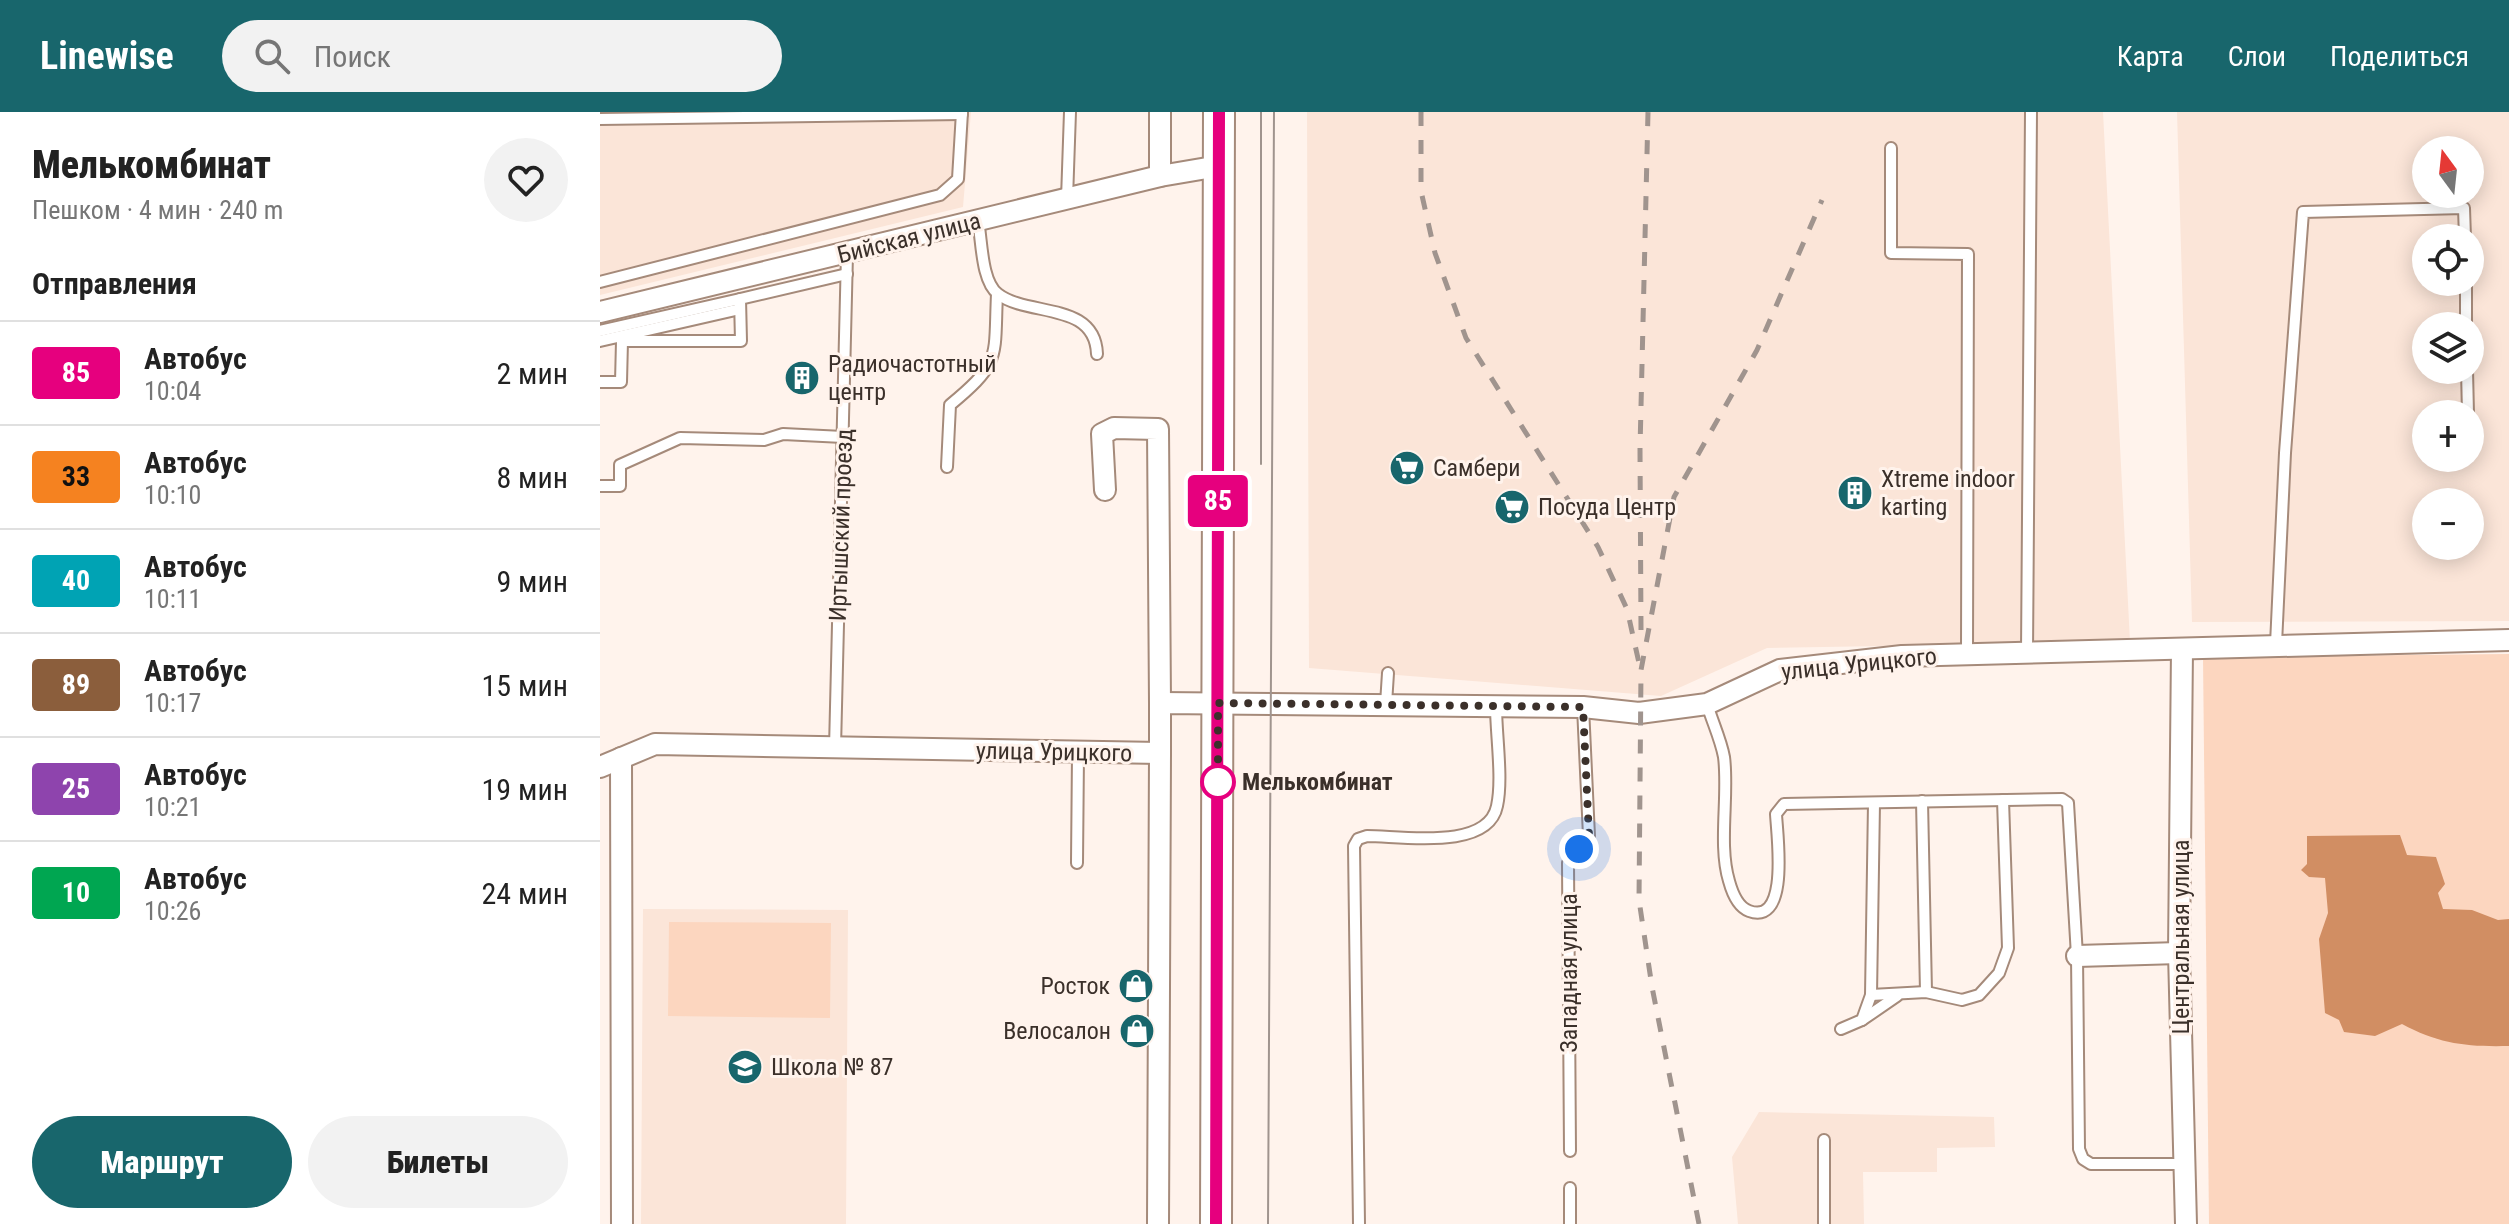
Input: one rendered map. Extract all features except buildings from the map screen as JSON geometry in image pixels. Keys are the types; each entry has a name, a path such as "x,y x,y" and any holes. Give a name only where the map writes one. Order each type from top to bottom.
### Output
{"main road":[{"path":"1216,1224 1219,112"}],"street":[{"path":"1160,112 1160,176"},
{"name":"Бийская улица","path":"600,312 847,264 978,221 1160,176 1219,166"},
{"path":"1105,490 1102,434 1114,428 1158,429 1160,703"},
{"name":"улица Урицкого","path":"600,767 655,744 1078,754 1160,753 1160,703 1583,707 1639,713 1707,704 1780,670 1902,656 2509,640"},
{"name":"Центральная улица","path":"2182,649 2179,953 2186,1224"},
{"path":"1158,1224 1160,753"},
{"path":"621,758 622,1224"},
{"path":"2077,956 2179,953"}],"lane":[{"path":"1067,199 1070,112"},
{"path":"2027,653 2031,112"},
{"path":"600,119 962,113 958,179 940,195 600,282"},
{"path":"1891,148 1891,253 1968,254 1967,654"},
{"path":"2276,644 2285,453 2303,212 2464,208 2465,224"},
{"path":"947,467 950,405 978,382 994,360 997,294 988,280 978,221"},
{"path":"600,341 740,304 847,264"},
{"name":"Иртышский проезд","path":"835,748 847,264"},
{"path":"997,294 1086,324 1097,339 1097,354"},
{"path":"600,331 740,304"},
{"path":"600,382 621,382 622,341 741,341 740,304"},
{"path":"600,486 620,486 620,465 680,438 764,440 783,434 843,437"},
{"path":"1386,704 1388,673"},
{"path":"1707,704 1724,756 1728,879 1738,903 1749,911 1762,912 1770,907 1778,893 1776,814 1784,804 2062,799 2068,803 2077,956 2079,1149 2083,1159 2091,1164 2184,1164"},
{"path":"1359,1224 1354,846 1358,839 1367,836 1466,836 1486,826 1497,806 1496,706"},
{"name":"Западная улица","path":"1570,1151 1568,863 1589,836 1583,707"},
{"path":"1077,863 1078,754"},
{"path":"1871,995 1926,992 1962,1000 1979,995 1999,973 2008,948 2003,800"},
{"path":"1922,801 1926,992"},
{"path":"1862,1020 1871,995 1874,803"},
{"path":"1841,1029 1862,1020 1899,995"},
{"path":"1824,1140 1824,1224"},
{"path":"1570,1188 1570,1224"}],"shaded area":[{"path":"600,112 971,112 963,207 600,295"},
{"path":"1307,112 2103,112 2130,642 1767,648 1661,696 1309,668"},
{"path":"2177,112 2509,112 2509,621 2192,622"},
{"path":"2509,654 2509,1224 2209,1224 2203,657"},
{"path":"2400,835 2407,855 2436,857 2445,884 2438,893 2443,909 2472,910 2498,920 2509,919 2509,1046 2454,1043 2402,1024 2375,1036 2344,1032 2339,1020 2325,1013 2319,939 2328,913 2325,878 2309,877 2301,870 2307,864 2307,836"},
{"name":"Школа № 87","path":"643,909 848,910 846,1224 641,1224"},
{"path":"669,922 831,923 830,1018 668,1016"},
{"path":"1759,1112 1994,1117 1995,1147 1937,1148 1937,1172 1863,1172 1864,1224 1738,1224 1732,1157"}],"tram line":[{"path":"1261,112 1261,464"},
{"path":"1268,1224 1274,112"}],"railway":[{"path":"1421,112 1421,191 1435,253 1466,338 1598,547 1627,609 1639,663"},
{"path":"1641,630 1640,449 1648,112"},
{"path":"1699,1224 1652,987 1639,900 1641,670 1674,497 1757,350 1822,200"}],"bus line":[{"name":"85","path":"1216,1224 1219,112"}],"place":[{"name":"Радиочастотный центр","path":"802,378"},
{"name":"Самбери","path":"1407,468"},
{"name":"Xtreme indoor karting","path":"1855,493"},
{"name":"Посуда Центр","path":"1512,507"},
{"name":"Мелькомбинат","path":"1218,782"},
{"name":"Росток","path":"1136,986"},
{"name":"Велосалон","path":"1137,1031"},
{"name":"Школа № 87","path":"745,1067"}],"route":[{"path":"1218,782 1218,785 1218,703 1583,707 1589,836 1579,849"}]}
